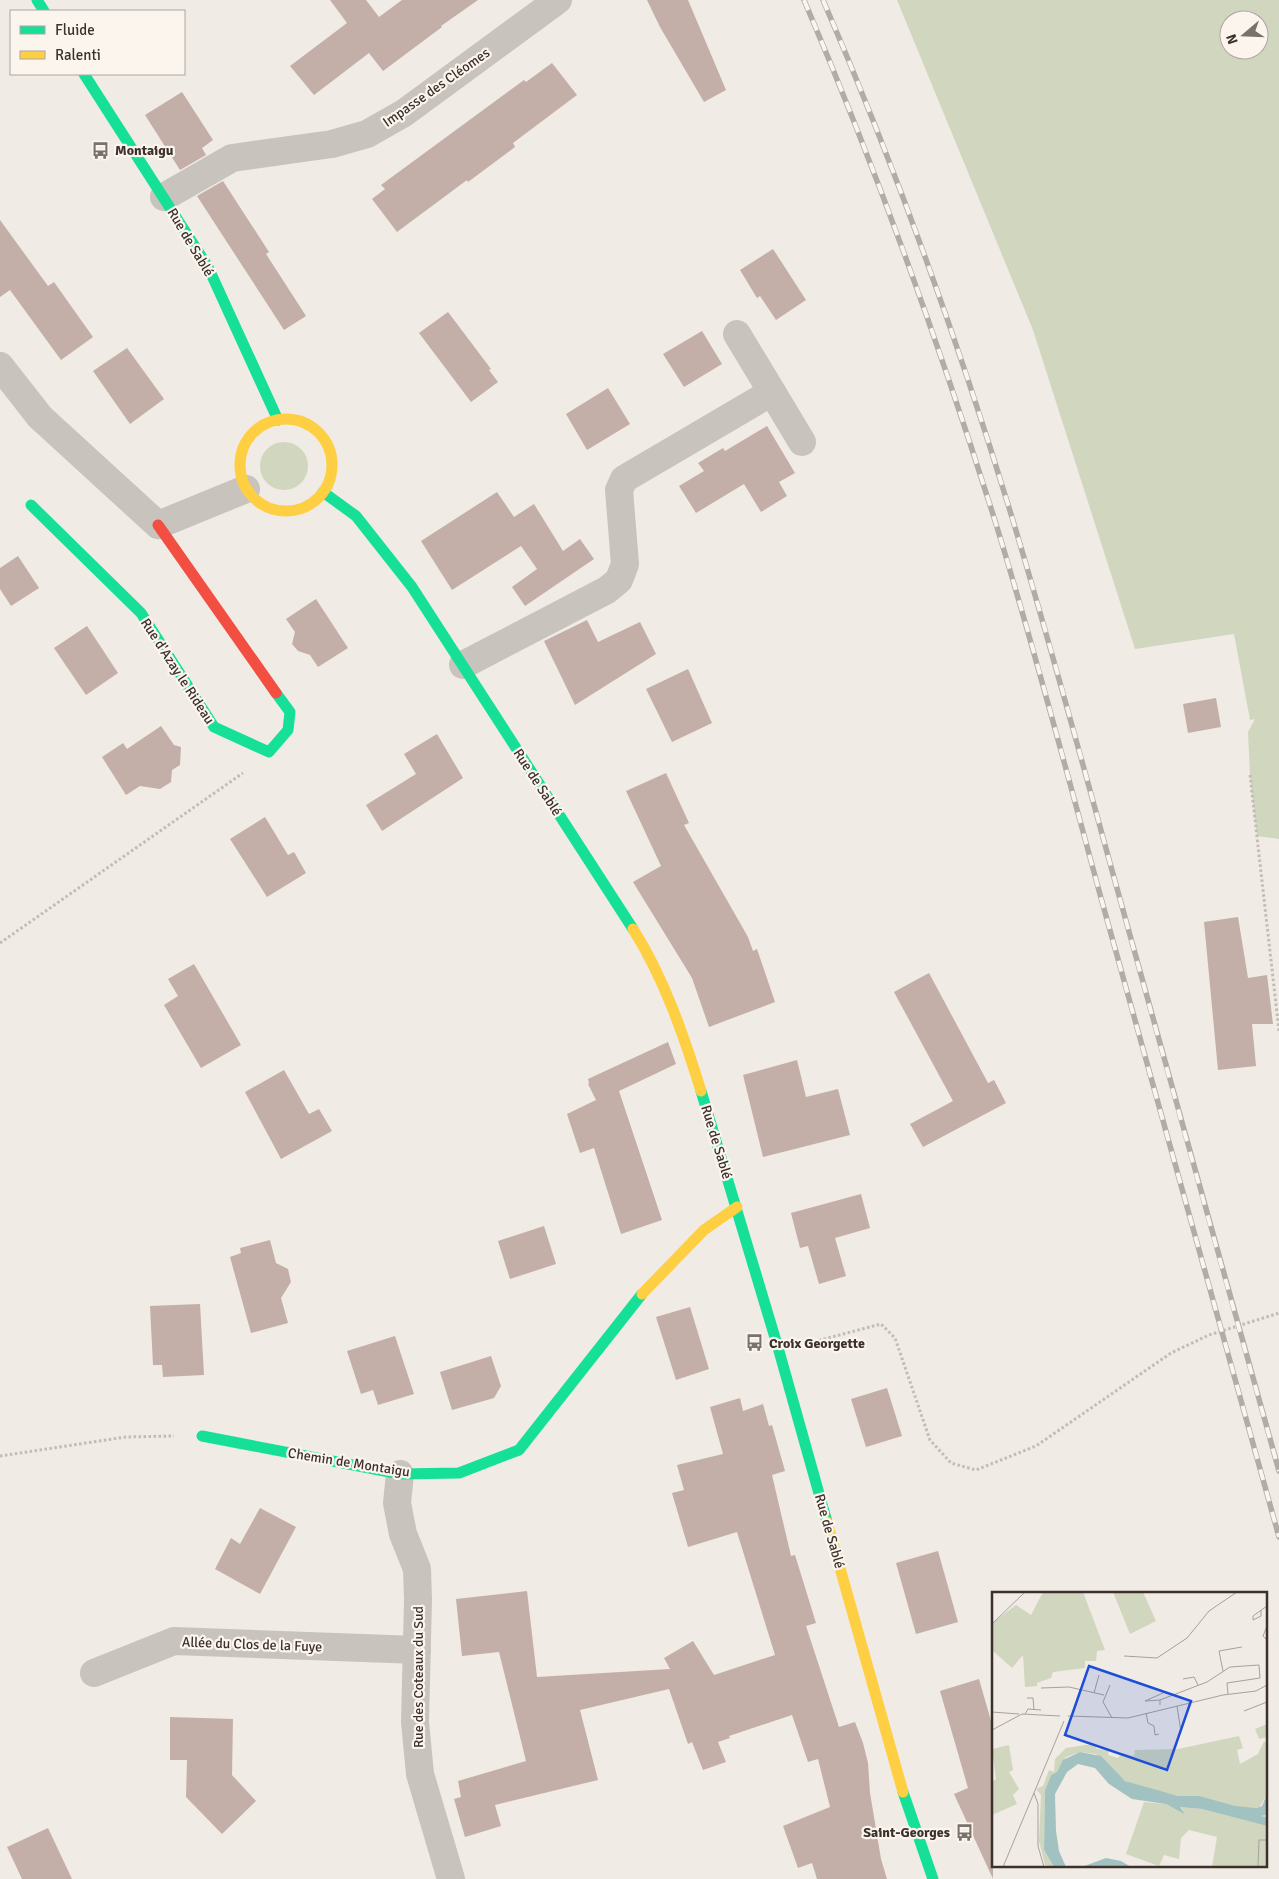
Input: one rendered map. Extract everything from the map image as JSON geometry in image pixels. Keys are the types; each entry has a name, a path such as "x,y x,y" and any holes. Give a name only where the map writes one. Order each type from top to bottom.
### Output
{"main road":[{"name":"Rue de Sablé","path":"85,75 208,267 278,420"},
{"path":"278,420 293,420 308,425 320,434 328,448 332,463 330,478 323,492 313,503 299,509 284,511 269,508 256,500 246,489 241,475 240,461 244,446 252,434 264,425 278,420"},
{"name":"Rue de Sablé","path":"323,492 356,516 412,587 643,945 671,1004 687,1048 737,1207 905,1798 933,1879"},
{"name":"Rue d'Azay le Rideau","path":"31,505 141,613 214,727 269,752"},
{"path":"158,525 290,712 288,730 269,752"},
{"name":"Chemin de Montaigu","path":"202,1436 400,1474 459,1473 519,1450 635,1302 704,1230 737,1207"}],"street":[{"name":"Impasse des Cléomes","path":"164,197 232,158 332,144 367,134 404,113 558,0"},
{"path":"737,334 802,442"},
{"path":"0,366 40,417 158,525 246,489"},
{"path":"463,666 607,590 619,580 625,564 619,490 624,479 772,392"},
{"name":"Rue des Coteaux du Sud","path":"400,1474 397,1503 404,1534 417,1568 415,1722 420,1774 451,1879"},
{"name":"Allée du Clos de la Fuye","path":"94,1673 174,1641 416,1650"}],"path":[{"path":"0,943 234,781 269,752"},
{"path":"1250,775 1279,1031"},
{"path":"779,1350 881,1324 895,1338 930,1440 951,1463 976,1470 1036,1446 1171,1353 1209,1336 1279,1314"},
{"path":"0,1456 126,1437 202,1436"}],"green space":[{"path":"897,0 1279,0 1279,839 1257,836 1250,775 1248,732 1255,719 1250,720 1234,634 1135,649 1033,330"},
{"path":"279,442 289,442 301,449 308,461 308,471 301,483 289,490 279,490 271,486 264,479 260,471 260,461 264,453 271,446"}],"building":[{"path":"330,0 366,0 379,17 402,0 478,0 383,71 369,53 314,95 290,66 347,23"},
{"path":"647,0 688,0 726,90 704,102 660,27"},
{"path":"552,63 577,95 513,143 515,147 397,232 372,199 385,189 381,185 524,80 526,82"},
{"path":"182,92 213,140 202,148 206,155 180,170 145,115"},
{"path":"223,181 269,252 266,254 306,316 284,330 197,196"},
{"path":"0,220 48,286 54,282 93,337 61,360 10,290 0,297"},
{"path":"773,249 806,300 776,320 760,296 757,298 740,270"},
{"path":"448,312 491,369 489,370 498,382 471,402 419,333"},
{"path":"702,331 722,364 684,387 663,354"},
{"path":"127,348 164,399 130,424 93,371"},
{"path":"608,388 630,424 587,450 566,414"},
{"path":"767,426 795,473 779,482 787,496 761,512 744,484 696,513 679,486 704,471 698,463 723,448 725,451"},
{"path":"497,492 514,517 534,504 563,551 580,539 594,559 525,606 512,587 537,569 521,546 452,590 421,541"},
{"path":"18,556 39,588 11,606 0,589 0,568"},
{"path":"316,599 348,648 318,667 310,655 298,651 292,644 295,632 286,619"},
{"path":"587,620 598,642 640,622 656,654 575,705 544,641"},
{"path":"87,626 118,673 86,695 54,648"},
{"path":"688,669 712,723 672,742 646,689"},
{"path":"1216,698 1221,727 1188,733 1183,704"},
{"path":"161,726 174,745 181,747 180,765 172,770 171,782 160,789 140,786 126,795 102,757 123,743 127,749"},
{"path":"437,734 463,778 382,831 366,805 416,774 404,754"},
{"path":"666,773 689,823 684,825 748,937 753,951 757,949 775,1002 709,1027 692,978 633,882 661,866 626,791"},
{"path":"265,817 288,855 294,852 306,873 267,897 230,839"},
{"path":"1238,917 1248,978 1267,975 1273,1024 1252,1024 1256,1066 1218,1070 1204,922"},
{"path":"194,964 241,1045 201,1068 164,1005 178,996 168,979"},
{"path":"929,973 988,1083 994,1080 1006,1103 923,1147 910,1124 953,1101 894,992"},
{"path":"668,1042 676,1064 619,1091 662,1220 621,1234 594,1148 580,1153 567,1114 596,1100 588,1084 588,1079"},
{"path":"797,1060 806,1097 838,1089 850,1135 763,1157 743,1075"},
{"path":"284,1070 309,1114 319,1109 332,1131 281,1159 245,1092"},
{"path":"861,1194 870,1228 835,1238 846,1276 819,1284 808,1246 800,1248 791,1213"},
{"path":"544,1226 556,1264 510,1279 498,1241"},
{"path":"270,1240 276,1263 288,1269 291,1282 281,1298 288,1323 251,1333 230,1257 241,1253 240,1248"},
{"path":"200,1304 204,1375 163,1377 162,1365 153,1365 150,1306"},
{"path":"690,1307 709,1369 676,1380 656,1317"},
{"path":"395,1336 414,1394 378,1405 373,1390 361,1394 347,1351"},
{"path":"491,1356 501,1386 494,1398 452,1410 440,1372"},
{"path":"887,1388 902,1436 866,1447 851,1399"},
{"path":"740,1398 743,1411 763,1404 769,1426 772,1425 785,1471 772,1475 791,1556 795,1555 816,1623 806,1626 839,1727 855,1722 863,1743 868,1763 870,1793 881,1859 887,1879 817,1879 812,1863 798,1868 783,1826 830,1807 818,1759 808,1762 792,1715 729,1736 730,1738 718,1742 726,1762 703,1770 692,1742 688,1744 669,1689 580,1710 598,1780 495,1805 501,1826 465,1837 454,1799 461,1797 458,1781 526,1761 499,1652 462,1656 456,1599 527,1591 537,1677 670,1669 664,1658 693,1641 714,1675 775,1655 737,1532 688,1547 672,1493 684,1490 677,1465 723,1454 710,1407"},
{"path":"260,1508 296,1527 260,1594 215,1569 231,1538 240,1544"},
{"path":"938,1551 958,1622 916,1634 896,1563"},
{"path":"979,1679 992,1724 993,1879 954,1794 968,1788 940,1691"},
{"path":"170,1717 233,1719 232,1775 256,1801 222,1834 186,1797 187,1760 170,1760"},
{"path":"48,1828 72,1879 22,1879 7,1847"}],"railway":[{"path":"804,0 857,129 906,259 953,391 996,524 1037,663 1279,1537"},
{"path":"823,0 902,194 926,259 972,391 1014,524 1065,699 1279,1471"}],"traffic: fast":[{"path":"37,0 43,10"},
{"path":"85,75 208,267 278,420"},
{"path":"323,492 356,516 412,587 633,929"},
{"path":"31,505 141,613 214,727 269,752 288,730 290,712 276,693"},
{"path":"701,1091 779,1351 827,1522"},
{"path":"202,1436 400,1474 459,1473 519,1450 642,1294"},
{"path":"903,1792 933,1879"}],"traffic: slow":[{"path":"286,419 303,423 318,433 328,448 332,465 328,482 318,497 303,507 286,511 269,507 254,497 244,482 240,465 244,448 254,433 269,423 286,419"},
{"path":"633,929 664,987 688,1049 701,1091"},
{"path":"642,1294 704,1230 737,1207"},
{"path":"827,1522 903,1792"}],"traffic: jam":[{"path":"158,525 276,693"}],"place":[{"name":"Montaigu","path":"101,150"},
{"name":"Croix Georgette","path":"755,1343"},
{"name":"Saint-Georges","path":"964,1832"}]}
